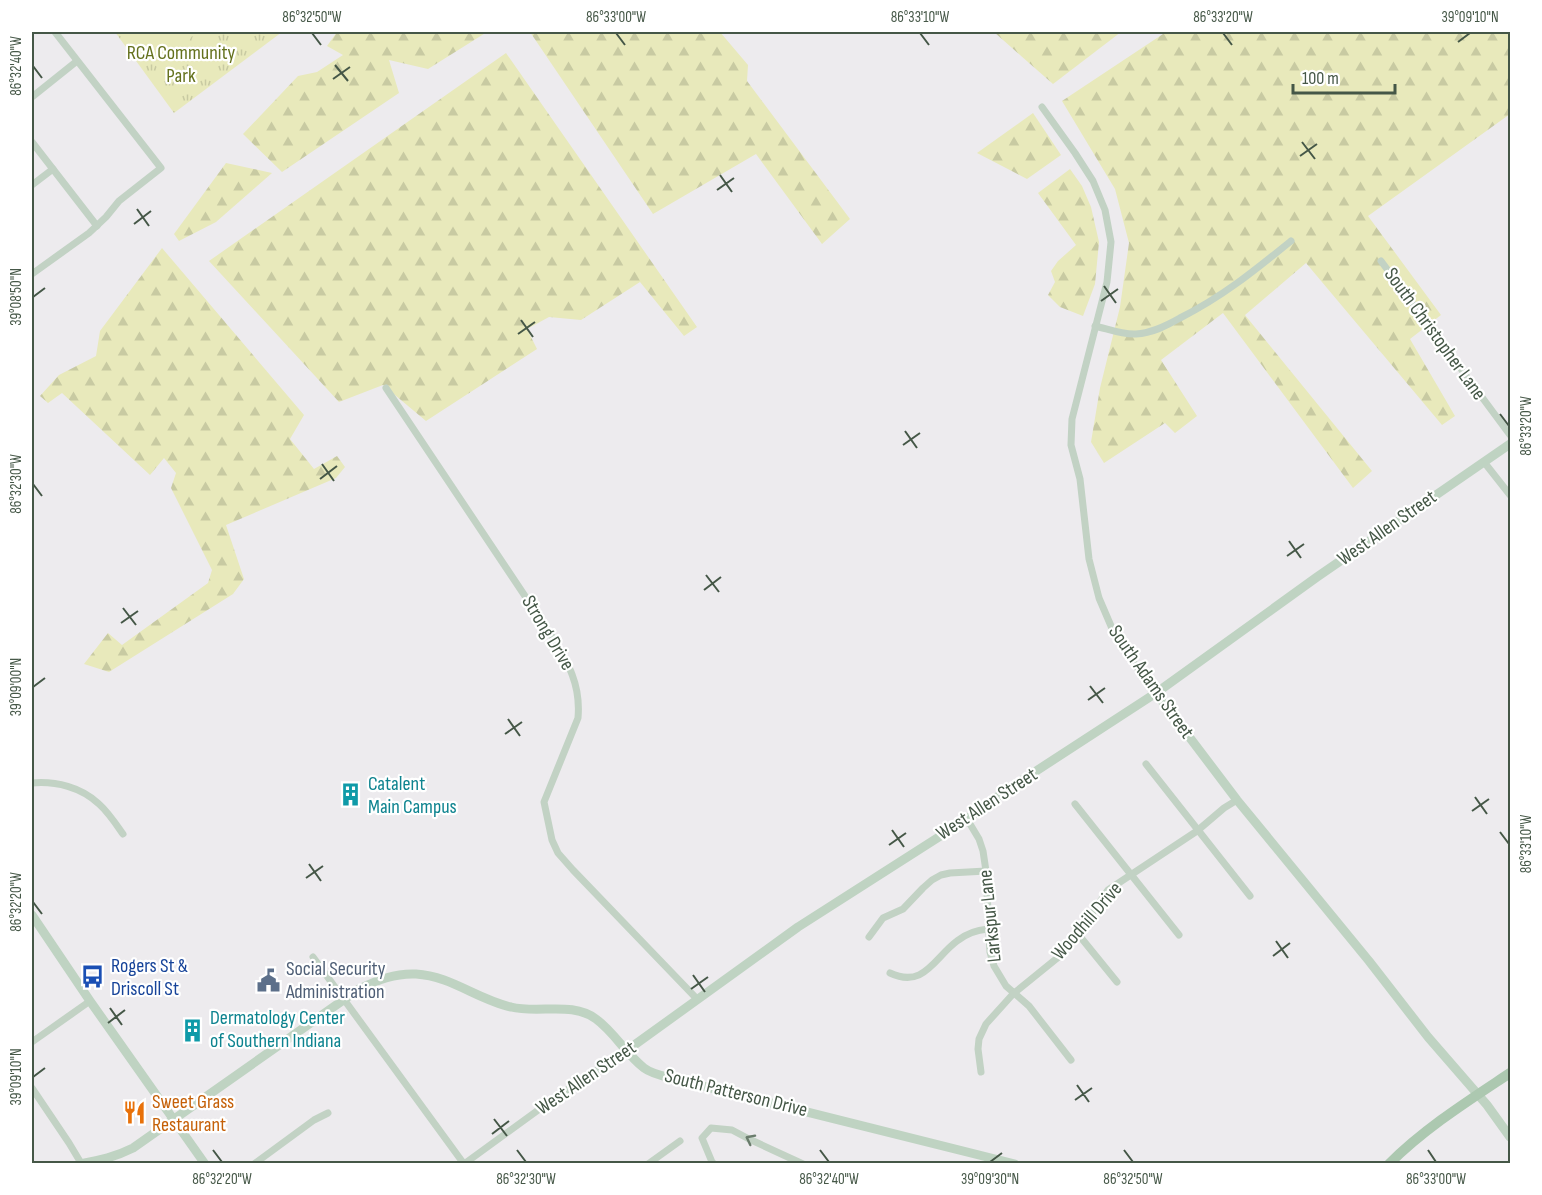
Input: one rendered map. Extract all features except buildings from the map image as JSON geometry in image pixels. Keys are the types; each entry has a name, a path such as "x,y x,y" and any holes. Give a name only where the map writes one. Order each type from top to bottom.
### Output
{"main road":[{"path":"1389,1164 1416,1138 1510,1072"}],"street":[{"path":"32,274 97,226 119,201 161,168 55,32"},
{"path":"32,97 77,61"},
{"name":"South Adams Street","path":"1042,107 1076,153 1093,181 1105,210 1111,242 1107,282 1072,419 1071,445 1081,488 1089,559 1099,598 1114,633 1122,647 1237,800 1428,1037 1487,1105 1510,1137"},
{"path":"32,142 97,226"},
{"path":"32,185 52,169"},
{"path":"1095,326 1133,334 1160,328 1226,292 1291,242"},
{"name":"South Christopher Lane","path":"1381,261 1510,435"},
{"name":"Strong Drive","path":"386,388 551,635 576,681 578,718 544,802 555,846 573,870 697,999"},
{"name":"West Allen Street","path":"464,1163 626,1051 798,927 967,819 1010,788 1156,693 1317,577 1510,444"},
{"path":"1484,462 1510,495"},
{"path":"1146,765 1250,896"},
{"path":"32,783 60,784 80,790 100,804 123,834"},
{"name":"Woodhill Drive","path":"981,1072 978,1049 981,1032 992,1016 1013,994 1061,955 1108,890 1197,831 1237,800"},
{"path":"1075,804 1179,935"},
{"name":"Larkspur Lane","path":"967,819 983,850 990,952 994,966 1000,979 1013,994 1029,1006 1071,1060"},
{"path":"869,937 883,918 903,909 932,880 950,873 986,871"},
{"path":"32,918 205,1164"},
{"path":"890,973 900,978 919,976 928,970 957,940 977,930 988,930"},
{"path":"1078,934 1117,982"},
{"path":"313,957 464,1163"},
{"name":"South Patterson Drive","path":"80,1163 103,1160 133,1148 359,989 393,976 418,974 446,981 513,1008 580,1010 596,1019 646,1070 1015,1164"},
{"path":"32,1042 90,1001"},
{"path":"32,1088 80,1163"},
{"path":"254,1164 314,1120 328,1113"},
{"path":"714,1164 702,1138 711,1128 732,1130 803,1164"},
{"path":"648,1164 680,1141"}],"green space":[{"name":"RCA Community Park","path":"115,32 282,32 174,113"},
{"path":"131,32 195,32 180,53 159,70"},
{"path":"337,32 487,32 428,69 389,60 399,93 282,172 243,134 298,76 317,72 343,55 327,46"},
{"path":"530,32 720,32 748,65 747,81 850,219 822,244 756,154 653,214"},
{"path":"994,32 1121,32 1053,84"},
{"path":"1166,32 1510,32 1510,114 1368,216 1441,315 1410,339 1455,416 1442,425 1306,263 1245,315 1372,471 1353,488 1223,313 1161,360 1197,416 1175,433 1165,423 1104,463 1091,442 1100,388 1120,307 1129,243 1115,189 1062,101"},
{"path":"506,53 697,327 684,336 640,282 581,320 549,317 527,329 537,349 426,421 383,385 339,402 209,261"},
{"path":"1033,113 1061,155 1027,179 977,153"},
{"path":"226,163 272,173 216,222 179,241 174,234"},
{"path":"1070,169 1082,186 1091,207 1099,242 1095,284 1083,316 1060,307 1048,295 1055,282 1051,271 1058,261 1076,245 1038,193"},
{"path":"162,248 304,415 290,439 314,469 337,456 345,467 336,478 226,525 244,579 233,594 109,672 84,664 108,633 122,645 208,583 212,570 171,488 176,473 164,458 150,475 62,393 48,403 40,396 59,375 96,356 100,331"}],"place":[{"name":"Catalent Main Campus","path":"350,795"},
{"name":"Rogers St & Driscoll St","path":"93,977"},
{"name":"Social Security Administration","path":"268,980"},
{"name":"Dermatology Center of Southern Indiana","path":"192,1030"},
{"name":"Sweet Grass Restaurant","path":"134,1113"}]}
